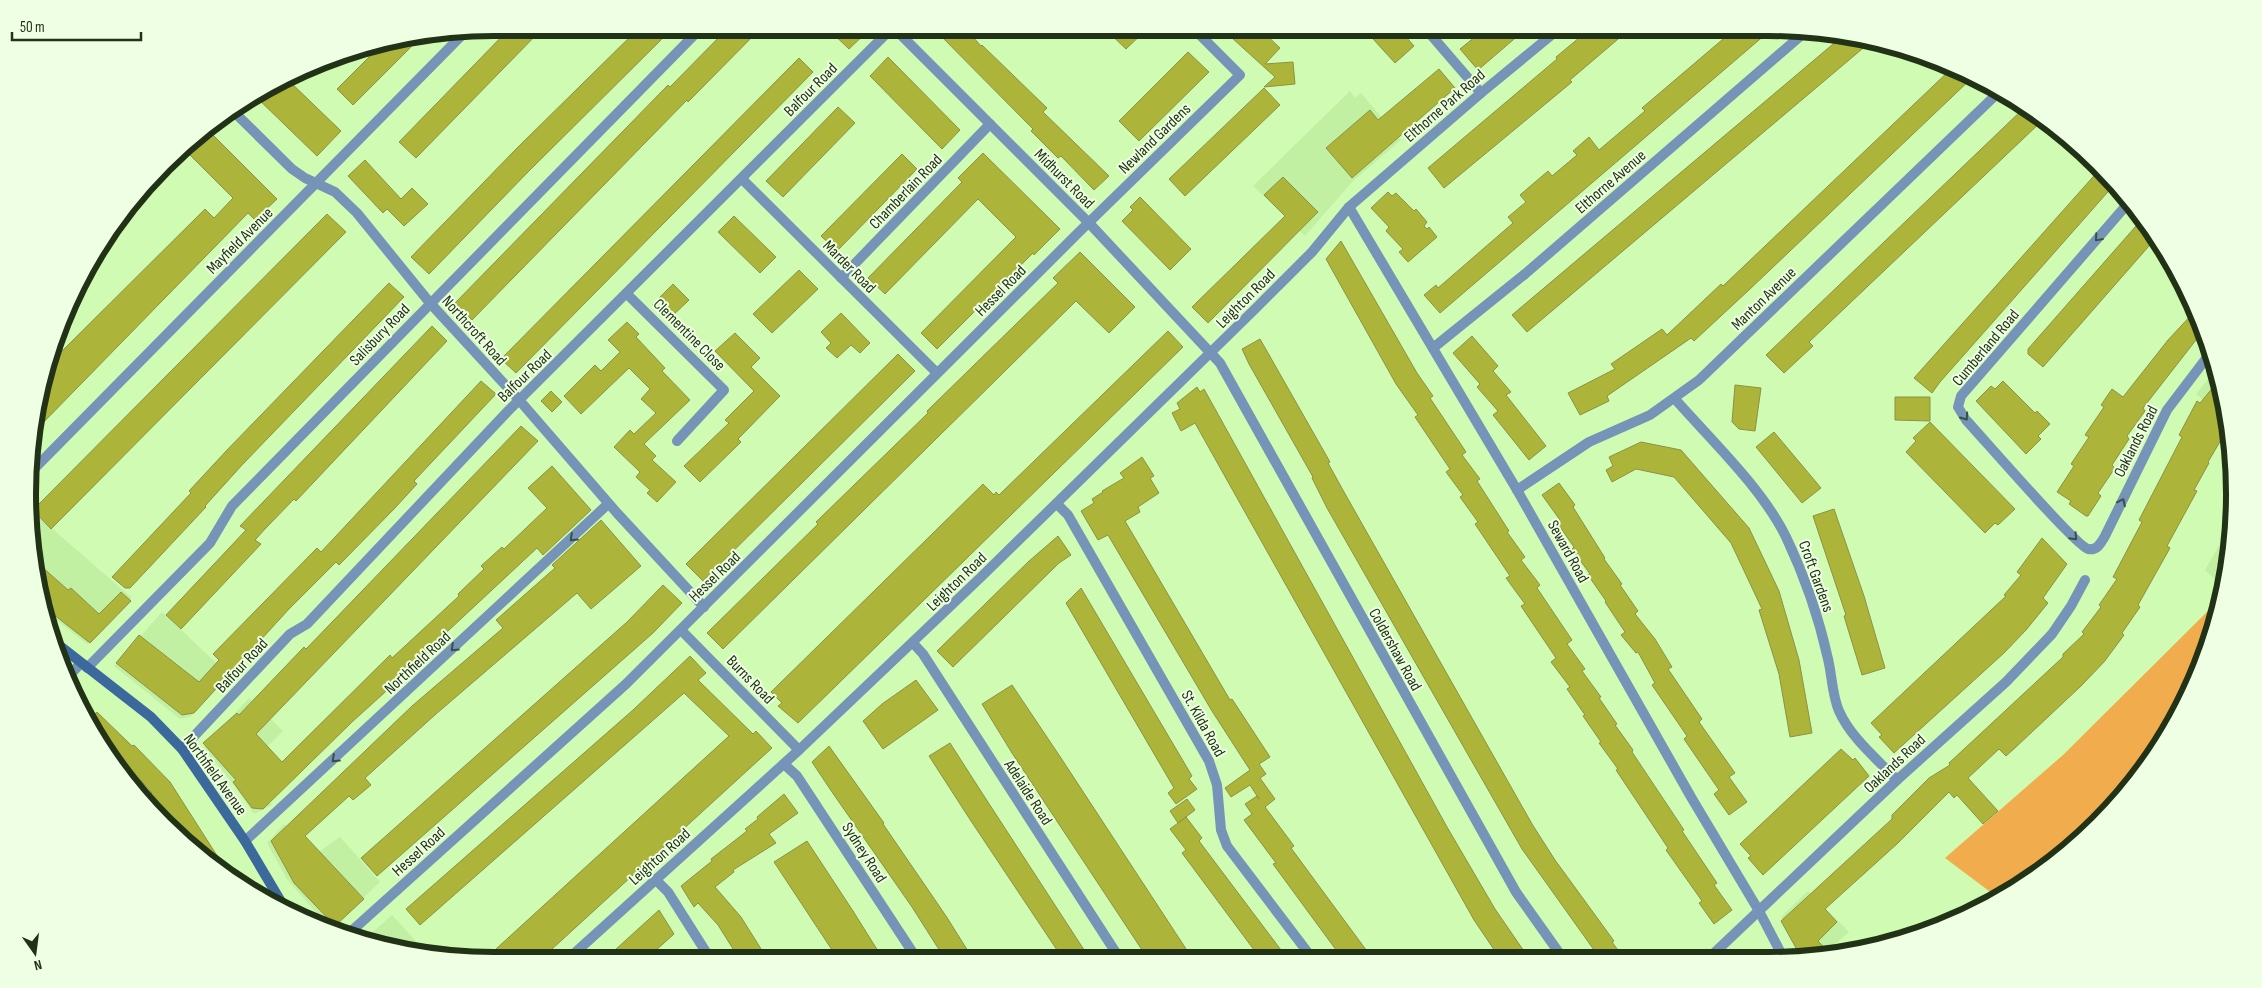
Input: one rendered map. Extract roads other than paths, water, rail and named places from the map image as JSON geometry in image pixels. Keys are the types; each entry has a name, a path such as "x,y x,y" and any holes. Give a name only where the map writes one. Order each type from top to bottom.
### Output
{"main road":[{"name":"Northfield Avenue","path":"64,649 150,717 182,749 245,842 278,897"}],"street":[{"name":"Salisbury Road","path":"73,674 210,544 232,506 693,36"},
{"name":"Balfour Road","path":"182,749 290,634 308,624 520,401 885,36"},
{"name":"Midhurst Road","path":"901,36 1089,223 1210,352"},
{"name":"Newland Gardens","path":"1089,223 1240,76 1201,36"},
{"path":"1432,36 1481,93"},
{"name":"Elthorne Park Road","path":"1349,207 1550,36"},
{"name":"Mayfield Avenue","path":"37,465 460,37"},
{"name":"Elthorne Avenue","path":"1433,348 1525,274 1800,37"},
{"name":"Manton Avenue","path":"1518,490 1589,442 1650,415 1675,399 1699,380 1994,96"},
{"name":"Northcroft Road","path":"237,115 292,168 335,192 357,214 430,303 520,401 608,504 704,607"},
{"name":"Chamberlain Road","path":"841,278 990,124"},
{"name":"Marder Road","path":"742,179 937,373"},
{"name":"Seward Road","path":"1349,207 1518,490 1686,788 1760,911 1780,952"},
{"name":"Leighton Road","path":"576,952 784,764 913,643 1057,504 1312,252 1349,207"},
{"name":"Cumberland Road","path":"2096,548 2090,550 2083,547 1966,420 1958,407 1962,396 2125,207"},
{"name":"Hessel Road","path":"354,929 626,684 1089,223"},
{"name":"Clementine Close","path":"627,294 724,390 678,441"},
{"name":"Coldershaw Road","path":"1210,352 1224,371 1516,892 1558,952"},
{"name":"Oaklands Road","path":"2096,548 2105,536 2167,410 2205,360"},
{"name":"Croft Gardens","path":"1675,399 1746,479 1785,534 1818,621 1838,709 1857,738 1897,780"},
{"name":"Northfield Road","path":"245,842 608,504"},
{"name":"St. Kilda Road","path":"1057,504 1068,515 1209,761 1217,785 1221,830 1227,846 1307,952"},
{"name":"Oaklands Road","path":"1715,952 1897,780 2006,682 2052,634 2071,606 2084,580"},
{"name":"Burns Road","path":"681,630 799,750"},
{"name":"Adelaide Road","path":"913,643 923,654 1115,952"},
{"name":"Sydney Road","path":"784,764 798,776 911,952"},
{"path":"656,879 668,892 706,952"}]}
